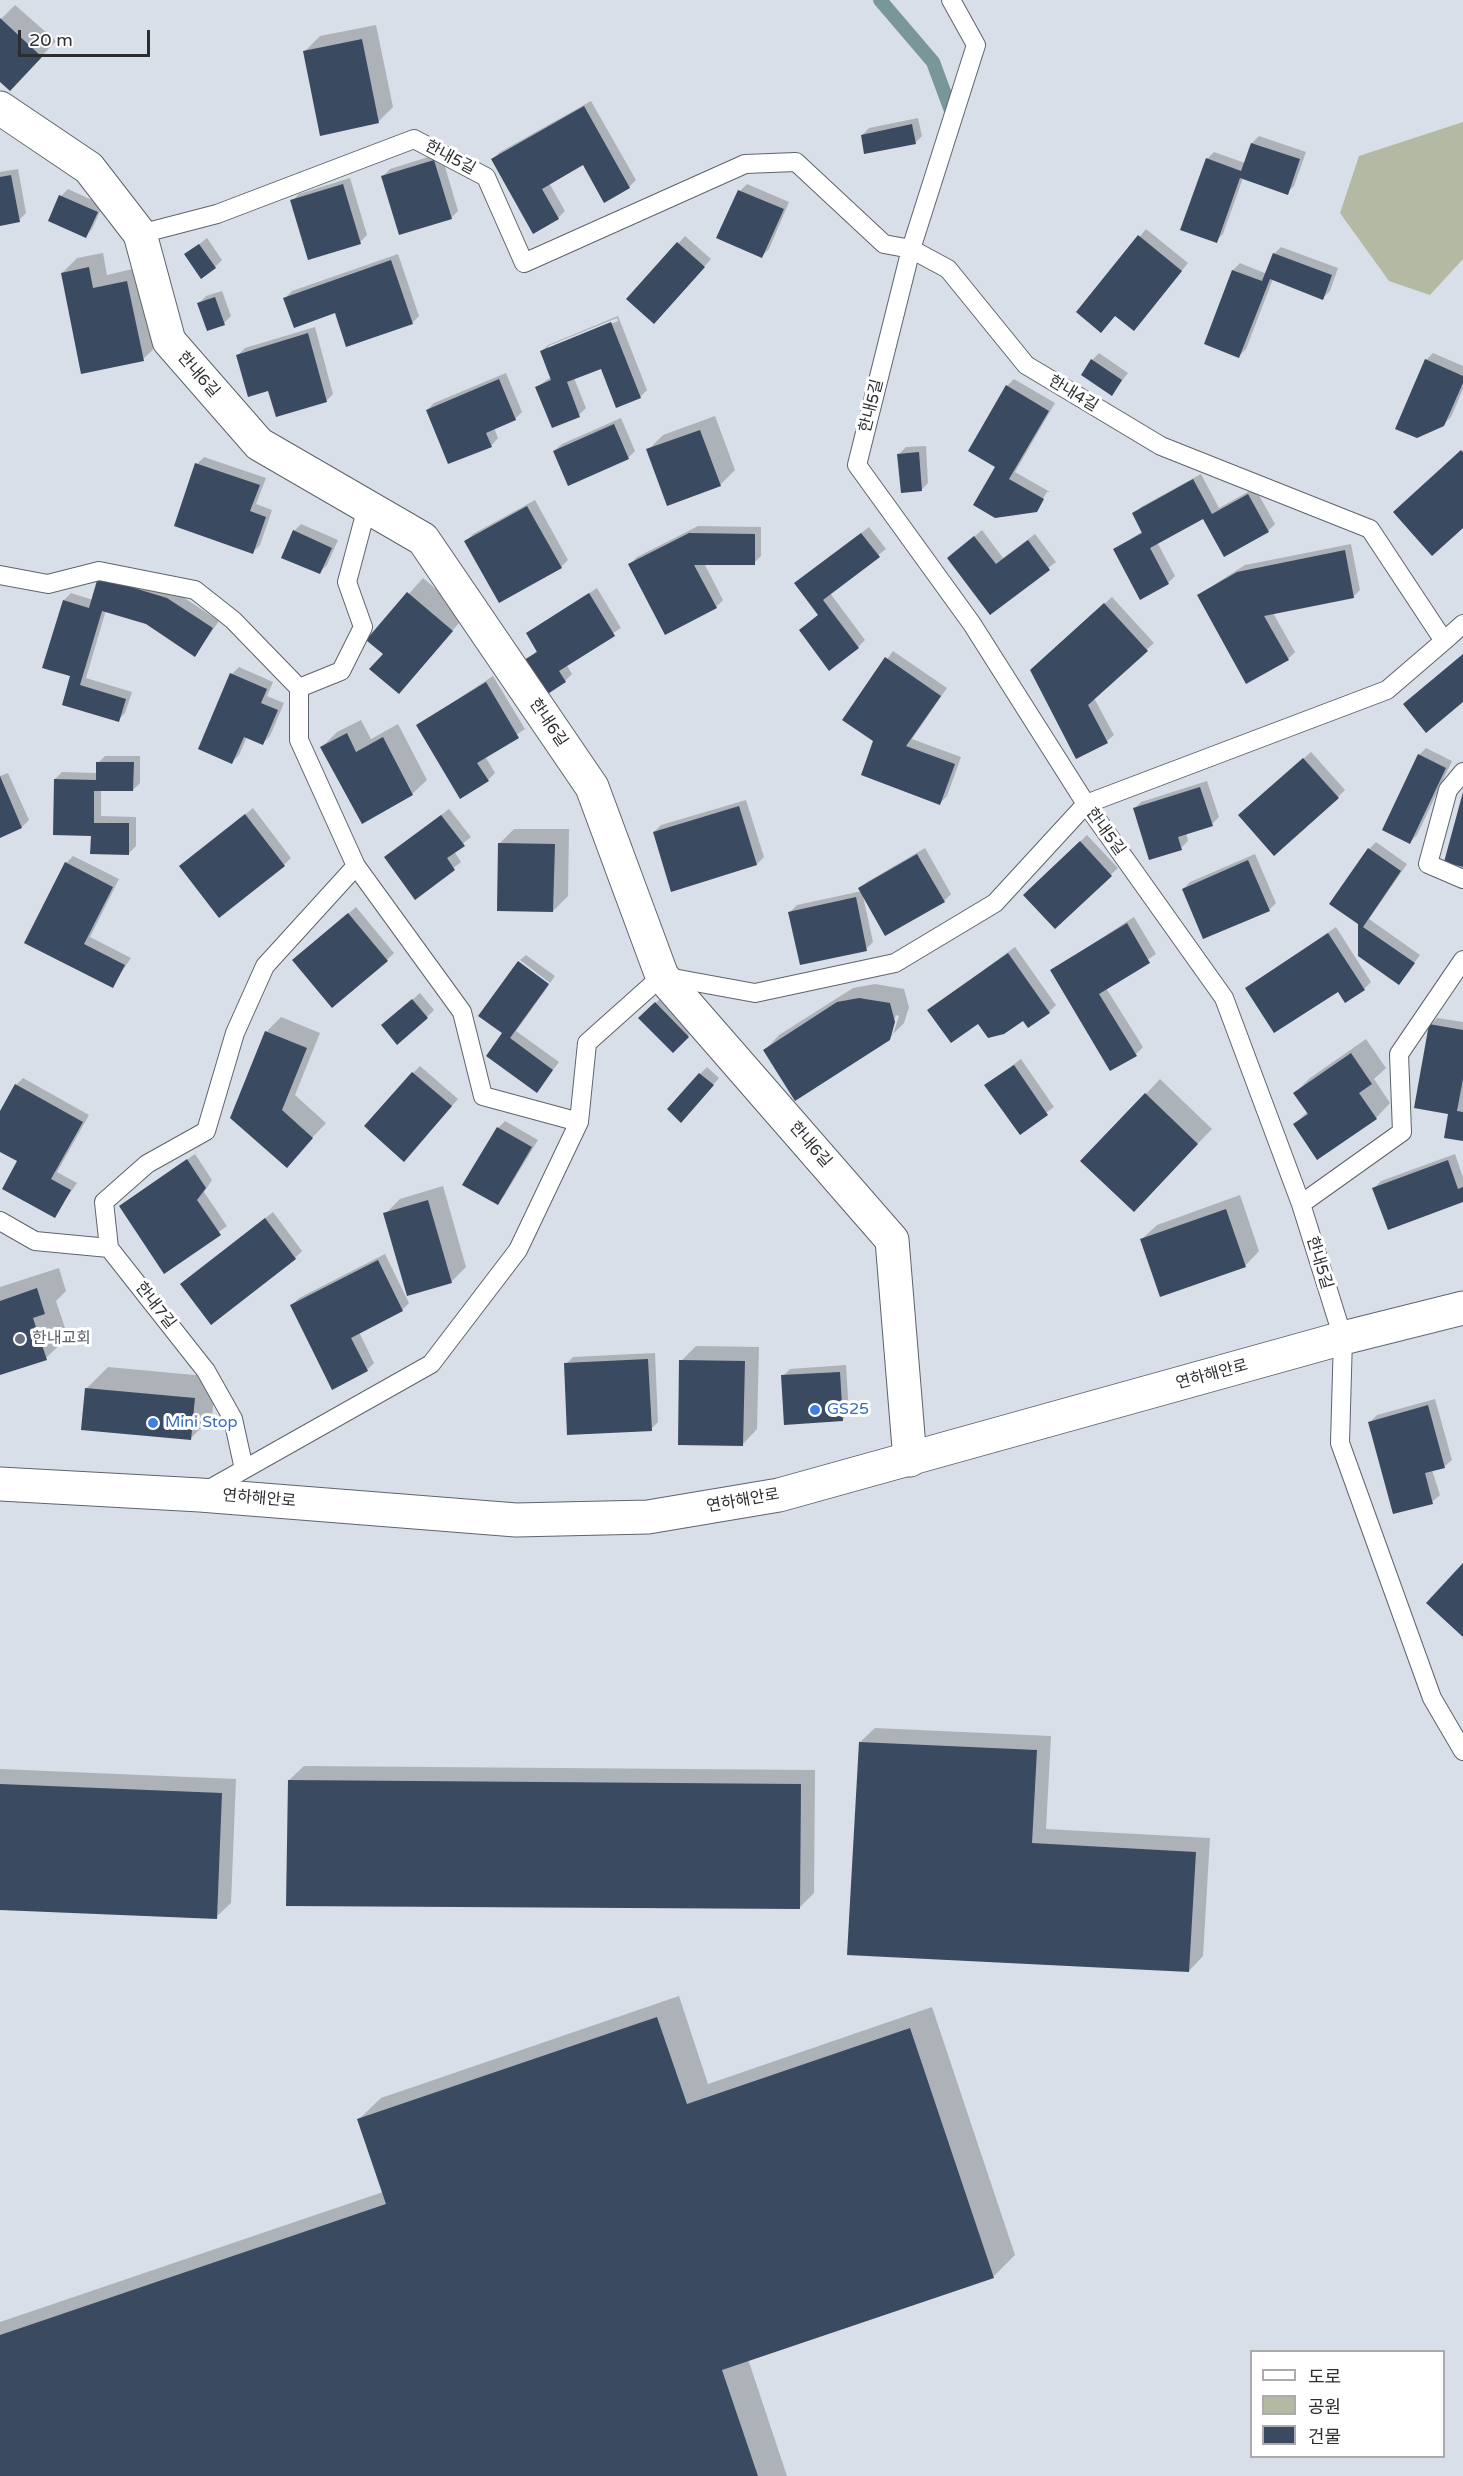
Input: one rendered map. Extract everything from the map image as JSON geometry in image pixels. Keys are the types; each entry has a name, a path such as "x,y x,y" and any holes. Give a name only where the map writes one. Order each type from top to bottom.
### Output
{"street":[{"name":"한내6길","path":"0,108 89,168 140,234 169,341 259,444 423,539 592,787 662,976 892,1240 910,1460"},
{"name":"연하해안로","path":"0,1484 200,1495 516,1520 648,1517 779,1495 1343,1338 1463,1308"}],"lane":[{"path":"911,249 976,45 951,0"},
{"name":"한내5길","path":"140,234 217,214 414,139 486,177 524,263 745,164 796,162 884,244 911,249 857,465 972,624 1086,804 1224,998 1301,1204 1343,1338 1340,1443 1432,1698 1463,1751"},
{"name":"한내4길","path":"911,249 948,269 1026,365 1161,446 1370,529 1444,641"},
{"path":"299,688 341,671 363,627 347,582 367,507"},
{"path":"0,575 48,584 99,571 195,591 233,620 299,688 299,740 356,866 462,1012 483,1096 579,1122"},
{"path":"200,1495 430,1364 518,1250 579,1122 586,1042 662,976 755,993 895,963 995,903 1086,804 1387,690 1463,624"},
{"path":"1463,772 1449,790 1428,864 1463,879"},
{"path":"0,1221 35,1241 109,1248 104,1202 147,1164 206,1131 235,1032 265,966 356,866"},
{"path":"1301,1204 1402,1132 1399,1054 1463,960"},
{"name":"한내7길","path":"109,1248 206,1371 233,1419 244,1469"},
{"path":"0,1495 88,1489"}],"green space":[{"path":"1463,122 1463,259 1430,295 1389,281 1340,213 1359,156"}],"building":[{"path":"0,18 42,57 10,91 0,82"},
{"path":"362,39 379,123 320,136 303,51"},
{"path":"584,106 630,188 604,203 583,165 542,189 559,219 533,234 491,159"},
{"path":"912,124 916,144 864,154 861,135"},
{"path":"1251,143 1300,159 1288,195 1240,178 1217,243 1180,230 1206,158 1241,171"},
{"path":"434,160 452,219 399,235 381,176"},
{"path":"11,175 20,222 0,226 0,177"},
{"path":"343,184 361,244 308,260 290,200"},
{"path":"738,190 784,209 762,258 716,238"},
{"path":"59,195 98,212 86,238 48,221"},
{"path":"1138,235 1182,271 1134,331 1115,316 1101,333 1076,312"},
{"path":"677,242 705,267 654,324 626,299"},
{"path":"199,244 216,268 201,279 184,254"},
{"path":"1273,253 1332,275 1323,300 1270,279 1239,358 1204,344 1232,270 1262,281"},
{"path":"391,260 413,324 346,347 335,313 294,328 283,298"},
{"path":"89,267 93,288 127,281 144,361 81,374 61,273"},
{"path":"215,297 225,325 207,331 197,303"},
{"path":"611,322 641,398 616,408 601,369 567,382 580,417 552,428 535,387 551,380 540,351"},
{"path":"308,333 327,402 276,417 268,391 248,397 236,355"},
{"path":"1091,359 1122,380 1112,396 1081,375"},
{"path":"1425,359 1463,376 1463,383 1444,426 1417,438 1395,429"},
{"path":"499,379 516,420 486,433 492,447 448,464 426,410"},
{"path":"1006,385 1049,411 1009,479 1044,499 1037,512 995,518 973,505 995,467 968,451"},
{"path":"614,424 629,459 568,486 553,451"},
{"path":"700,430 721,486 667,506 646,449"},
{"path":"1461,450 1463,452 1463,528 1432,556 1393,512"},
{"path":"919,452 922,491 901,493 897,454"},
{"path":"195,463 260,485 250,511 266,517 253,554 174,526"},
{"path":"1193,479 1212,514 1248,494 1269,532 1224,557 1203,519 1150,548 1169,584 1140,600 1113,549 1142,533 1132,513"},
{"path":"527,506 562,568 499,603 464,541"},
{"path":"293,530 332,548 320,574 281,558"},
{"path":"689,533 755,534 755,565 694,565 717,608 665,635 628,564"},
{"path":"861,533 880,557 823,600 859,648 829,671 799,630 818,615 794,583"},
{"path":"974,536 996,564 1028,540 1050,570 990,615 947,558"},
{"path":"1345,550 1354,598 1264,616 1289,660 1246,684 1197,595 1237,572"},
{"path":"98,577 167,598 213,628 195,657 146,624 102,611 80,685 126,699 119,722 62,705 70,676 42,668 63,600 89,608"},
{"path":"407,592 453,631 399,694 369,669 383,654 366,640"},
{"path":"589,593 615,636 559,671 566,682 546,695 524,660 537,652 526,633"},
{"path":"1104,603 1148,651 1088,705 1108,743 1076,759 1030,670"},
{"path":"1463,654 1463,702 1426,733 1403,704"},
{"path":"885,657 941,696 906,746 955,764 940,805 861,775 873,741 842,720"},
{"path":"230,673 267,689 261,703 278,710 263,745 244,737 232,764 198,749"},
{"path":"486,682 519,738 477,763 489,781 460,799 416,725"},
{"path":"347,733 356,752 383,737 413,795 362,824 320,747"},
{"path":"1418,754 1446,768 1410,844 1382,830"},
{"path":"1303,758 1339,798 1274,856 1238,815"},
{"path":"96,762 134,762 133,791 94,791 94,823 129,823 129,855 90,854 91,836 53,835 54,779 96,780"},
{"path":"0,776 22,828 0,838"},
{"path":"1200,787 1213,826 1178,837 1182,850 1149,860 1133,808"},
{"path":"1463,792 1463,867 1444,862"},
{"path":"739,806 757,865 671,892 653,832"},
{"path":"245,814 285,866 219,918 179,866"},
{"path":"441,815 465,846 447,858 455,870 415,900 384,857"},
{"path":"1080,841 1112,876 1055,929 1023,895"},
{"path":"498,843 555,844 553,912 497,911"},
{"path":"1368,848 1401,871 1363,927 1415,963 1399,985 1358,956 1358,924 1329,904"},
{"path":"917,854 945,902 885,936 858,888"},
{"path":"1248,860 1270,911 1203,939 1182,889"},
{"path":"65,862 113,887 84,944 125,965 113,988 24,943"},
{"path":"856,897 867,951 800,965 788,912"},
{"path":"348,913 388,961 332,1008 292,960"},
{"path":"1127,923 1150,963 1099,994 1137,1056 1110,1071 1050,970"},
{"path":"1328,933 1365,990 1345,1003 1338,992 1274,1033 1245,988"},
{"path":"1008,953 1050,1013 1028,1028 1023,1021 1004,1034 988,1038 978,1024 951,1043 927,1010"},
{"path":"518,961 549,984 510,1038 553,1070 537,1093 486,1056 502,1033 478,1016"},
{"path":"859,998 890,1003 895,1022 890,1040 795,1101 763,1050 837,1002"},
{"path":"412,999 428,1018 397,1045 381,1025"},
{"path":"655,1002 689,1037 673,1053 638,1018"},
{"path":"1429,1024 1463,1030 1463,1079 1457,1111 1463,1112 1463,1141 1444,1138 1448,1114 1414,1108"},
{"path":"265,1031 307,1048 282,1110 313,1138 287,1168 230,1118"},
{"path":"1351,1053 1372,1084 1359,1093 1377,1119 1317,1160 1293,1124 1308,1114 1293,1093"},
{"path":"1014,1065 1048,1115 1020,1135 984,1085"},
{"path":"412,1072 452,1106 404,1162 364,1126"},
{"path":"699,1073 714,1085 681,1123 667,1109"},
{"path":"15,1084 83,1122 51,1179 71,1190 55,1218 2,1189 17,1161 0,1152 0,1111"},
{"path":"1145,1093 1198,1144 1134,1212 1080,1161"},
{"path":"497,1127 532,1147 498,1205 462,1185"},
{"path":"187,1159 206,1188 197,1200 221,1235 164,1274 119,1206"},
{"path":"1448,1160 1458,1189 1463,1187 1463,1202 1388,1230 1372,1188"},
{"path":"428,1200 452,1283 407,1296 383,1213"},
{"path":"1226,1209 1246,1267 1160,1297 1140,1239"},
{"path":"265,1218 296,1259 211,1325 180,1284"},
{"path":"378,1260 403,1311 351,1338 368,1371 332,1390 290,1305"},
{"name":"한내교회","path":"37,1288 45,1314 33,1318 47,1360 0,1375 0,1301"},
{"path":"648,1359 652,1431 567,1435 564,1363"},
{"path":"679,1360 745,1361 743,1446 678,1445"},
{"path":"840,1372 843,1421 784,1425 781,1375"},
{"path":"85,1388 195,1398 191,1440 81,1430"},
{"path":"1428,1405 1445,1468 1425,1473 1433,1504 1393,1514 1368,1422"},
{"path":"1463,1563 1463,1637 1426,1603"},
{"path":"859,1742 1037,1750 1032,1843 1196,1852 1189,1972 847,1955"},
{"path":"288,1780 801,1784 800,1909 286,1906"},
{"path":"0,1784 222,1793 217,1919 0,1910"},
{"path":"657,2017 687,2104 910,2028 994,2278 722,2370 758,2476 0,2476 0,2335 386,2204 357,2119"}],"waterway":[{"path":"880,0 933,62 953,116"}],"place":[{"name":"한내교회","path":"20,1339"},
{"name":"GS25","path":"815,1410"},
{"name":"Mini Stop","path":"153,1423"}]}
